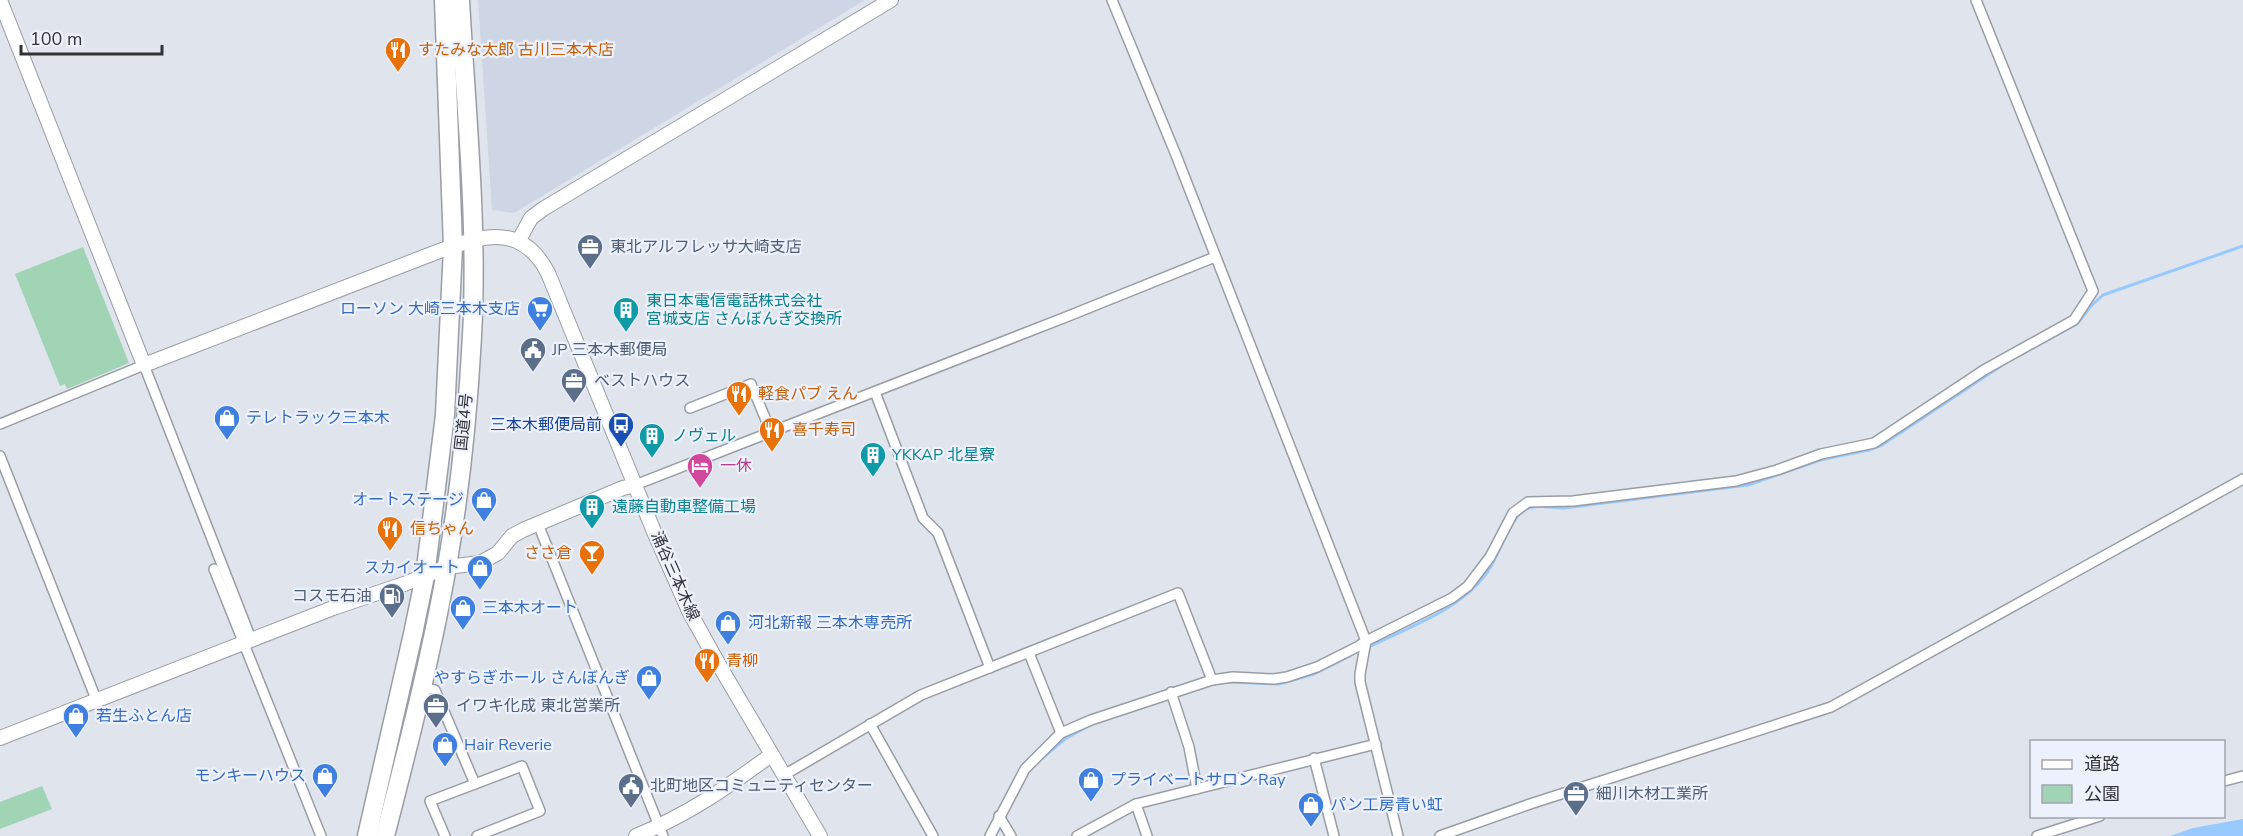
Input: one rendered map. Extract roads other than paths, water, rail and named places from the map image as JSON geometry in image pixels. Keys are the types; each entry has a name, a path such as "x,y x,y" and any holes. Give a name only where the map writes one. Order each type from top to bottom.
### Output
{"highway":[{"name":"国道4号","path":"367,836 425,576 445,415 453,247 444,0"},
{"name":"国道4号","path":"385,836 423,687 447,567 468,395 472,334 473,240 460,0"}],"street":[{"path":"0,0 144,365 321,836"},
{"path":"0,423 144,365 453,247 490,237 519,240 531,218 543,209 891,0"},
{"path":"1112,0 1176,155 1366,641 1360,682 1398,836"},
{"path":"990,836 1025,770 1061,734 1091,720 1212,680 1233,677 1274,679 1317,667 1452,598 1468,586 1490,557 1513,513 1528,502 1574,501 1736,481 1777,470 1821,454 1867,445 1887,435 1984,370 2074,320 2093,291 1976,0"},
{"name":"涌谷三本木線","path":"519,240 537,254 548,273 666,560 695,621 820,836"},
{"path":"0,738 333,608 447,567 480,563 490,558 512,536 623,488 875,392 1215,257"},
{"path":"690,408 751,384 771,432"},
{"path":"875,392 923,518 939,532 990,668"},
{"path":"0,456 96,699"},
{"path":"1440,836 1530,804 1831,707 2243,479"},
{"path":"538,524 661,831"},
{"path":"214,569 247,641"},
{"path":"784,775 921,695 1178,593 1212,680"},
{"path":"1029,653 1061,734"},
{"path":"423,687 435,690 475,784"},
{"path":"1172,695 1189,747 1197,789"},
{"path":"870,724 933,836"},
{"path":"1077,836 1136,804 1376,744"},
{"path":"636,836 661,831 719,794 771,755"},
{"path":"1314,758 1334,836"},
{"path":"445,836 430,801 522,766 540,811 492,833 477,836"},
{"path":"2225,780 2243,776"},
{"path":"1136,804 1147,836"},
{"path":"999,816 1011,836"},
{"path":"2037,836 2094,818"}],"water":[{"path":"2243,819 2243,836 2170,836 2193,828"}],"waterway":[{"path":"2018,356 2077,324 2103,295 2243,246"},
{"path":"1369,647 1432,617 1475,587 1486,574 1513,523 1527,509 1564,508 1748,485 1820,460 1869,450 1882,445 2007,362"},
{"path":"1227,682 1279,684 1314,674 1350,656"},
{"path":"1041,759 1065,739 1092,724"}],"place":[{"name":"すたみな太郎 古川三本木店","path":"398,73"},
{"name":"東北アルフレッサ大崎支店","path":"590,270"},
{"name":"ローソン 大崎三本木支店","path":"540,332"},
{"name":"東日本電信電話株式会社 宮城支店 さんぼんぎ交換所","path":"626,333"},
{"name":"JP 三本木郵便局","path":"533,373"},
{"name":"ベストハウス","path":"574,404"},
{"name":"軽食パブ えん","path":"739,417"},
{"name":"テレトラック三本木","path":"227,441"},
{"name":"三本木郵便局前","path":"621,448"},
{"name":"喜千寿司","path":"772,453"},
{"name":"ノヴェル","path":"652,459"},
{"name":"YKKAP 北星寮","path":"873,478"},
{"name":"一休","path":"700,489"},
{"name":"オートステージ","path":"484,523"},
{"name":"遠藤自動車整備工場","path":"592,530"},
{"name":"信ちゃん","path":"390,552"},
{"name":"ささ倉","path":"592,576"},
{"name":"スカイオート","path":"480,591"},
{"name":"コスモ石油","path":"392,619"},
{"name":"三本木オート","path":"463,631"},
{"name":"河北新報 三本木専売所","path":"728,646"},
{"name":"青柳","path":"707,684"},
{"name":"やすらぎホール さんぼんぎ","path":"649,701"},
{"name":"イワキ化成 東北営業所","path":"436,729"},
{"name":"若生ふとん店","path":"76,739"},
{"name":"Hair Reverie","path":"445,768"},
{"name":"モンキーハウス","path":"325,799"},
{"name":"プライベートサロン Ray","path":"1091,803"},
{"name":"北町地区コミュニティセンター","path":"631,809"},
{"name":"細川木材工業所","path":"1576,817"},
{"name":"パン工房青い虹","path":"1311,828"}]}
